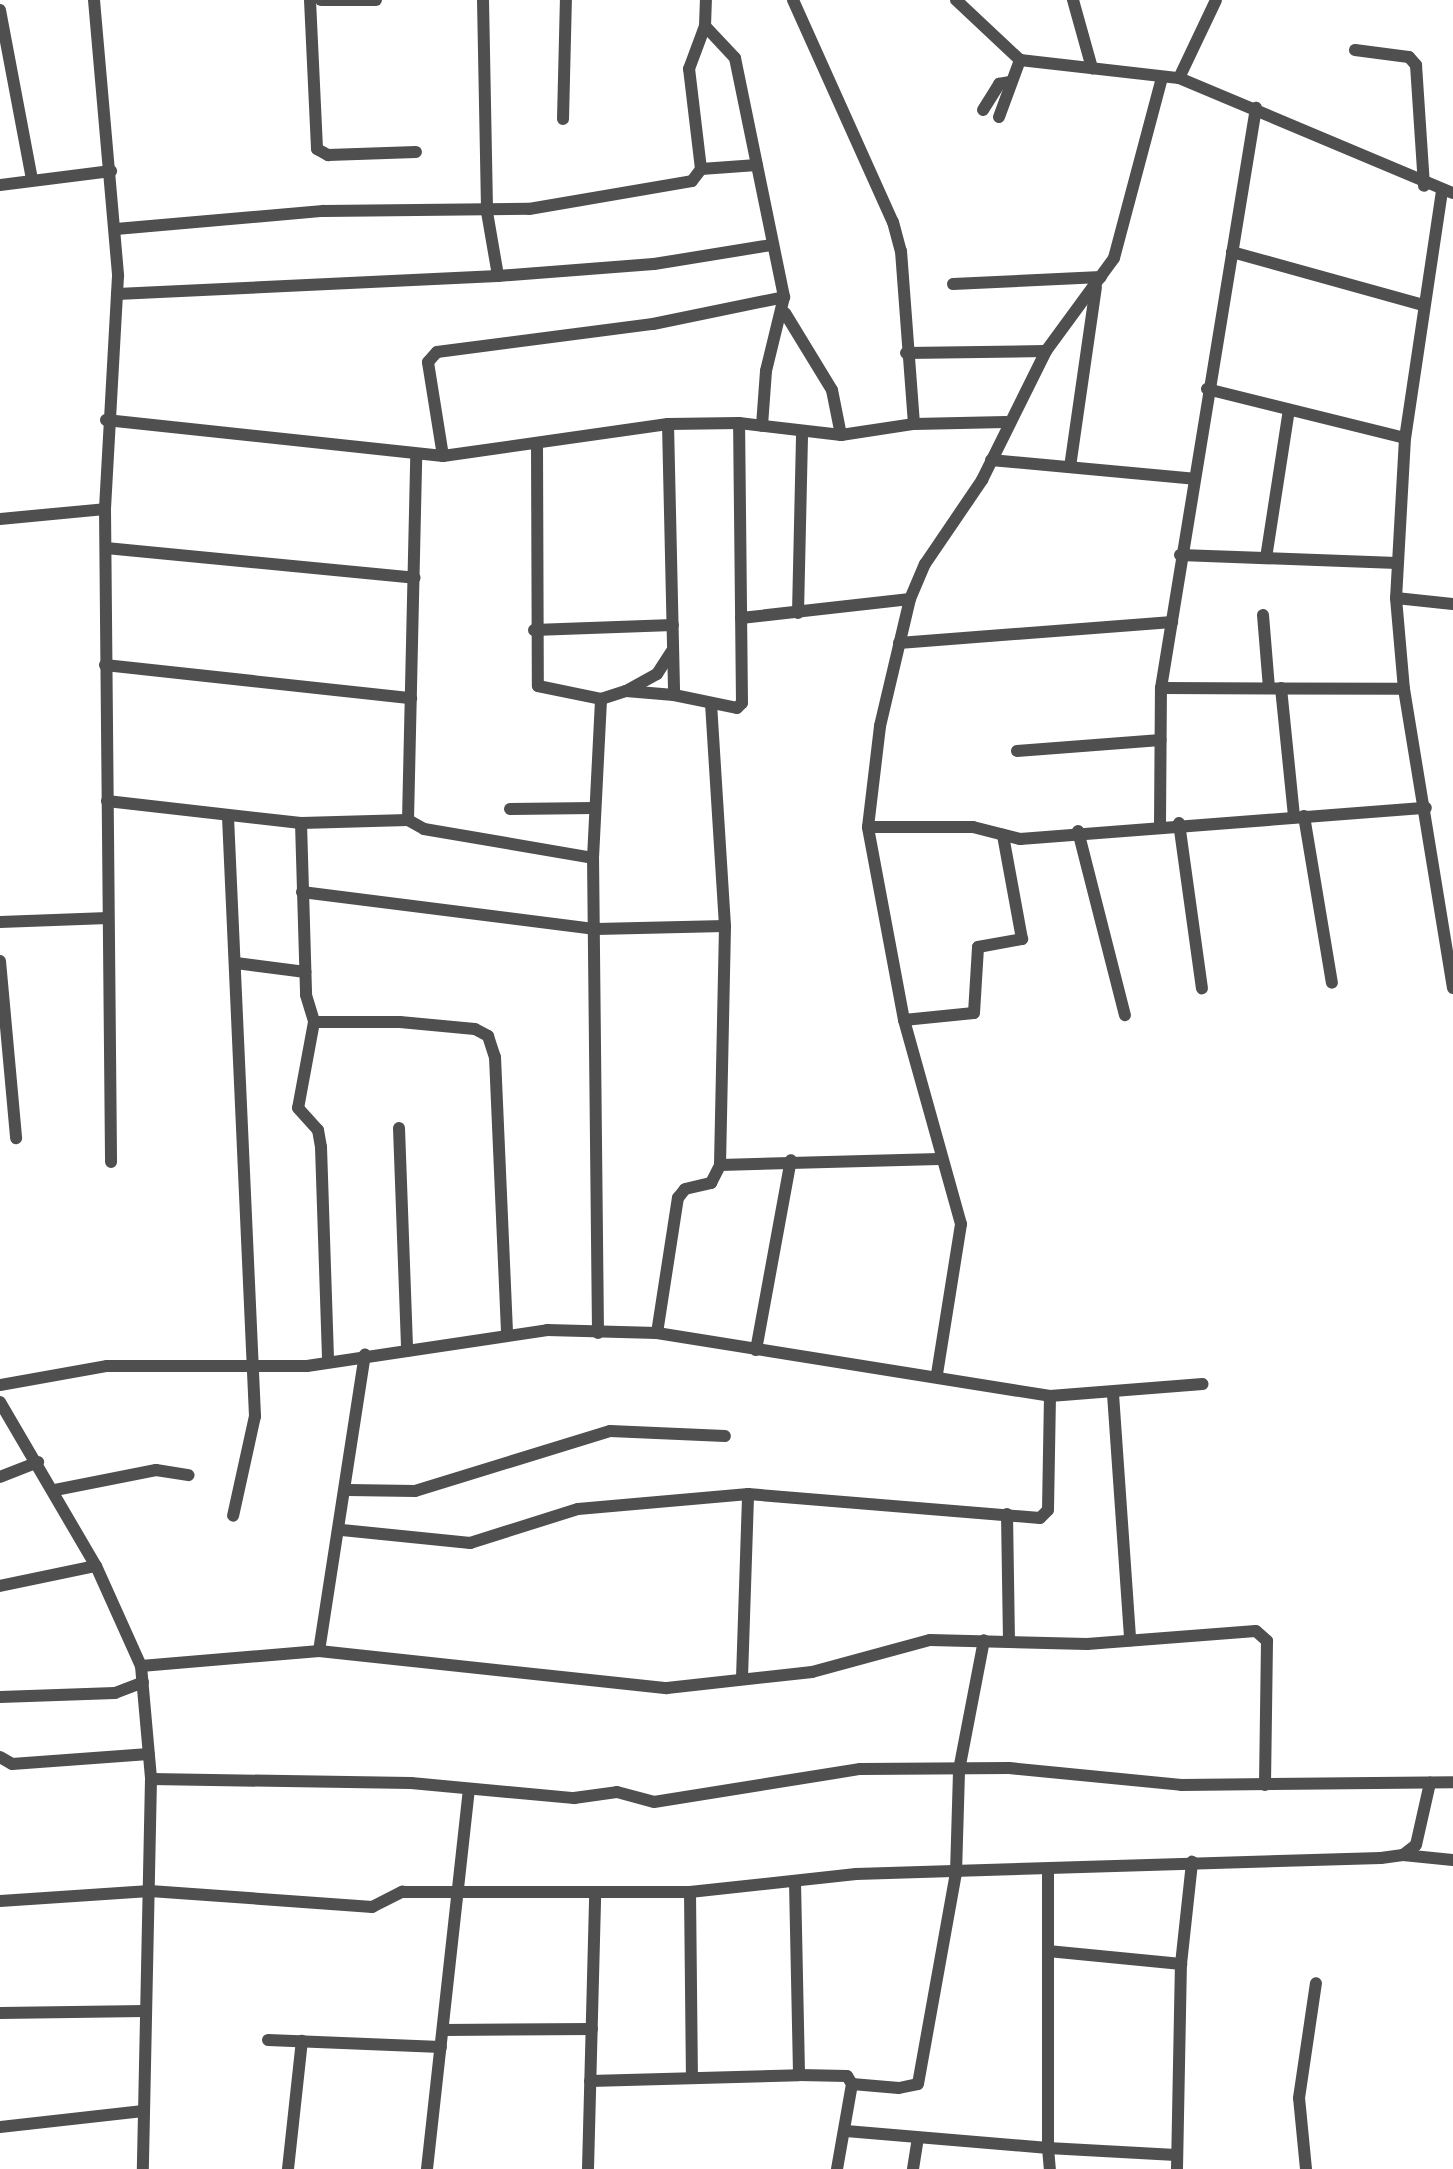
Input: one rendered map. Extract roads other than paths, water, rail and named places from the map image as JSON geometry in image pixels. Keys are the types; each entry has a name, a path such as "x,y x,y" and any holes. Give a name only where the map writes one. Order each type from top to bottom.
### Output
{"street":[{"path":"94,0 116,229 118,294 106,420 105,508 112,1162"},
{"path":"310,0 316,148 328,155 416,152"},
{"path":"321,0 376,0"},
{"path":"482,0 486,212 498,276"},
{"path":"563,119 566,0"},
{"path":"116,229 410,206 486,212 692,180 700,169 688,83 705,26 706,0"},
{"path":"793,0 893,222 902,251 906,353 914,424"},
{"path":"956,0 1020,60 1179,78 1256,108 1424,186 1448,192 1420,304 1405,438 1396,598 1404,689 1453,988"},
{"path":"1073,0 1092,68"},
{"path":"1179,78 1216,0"},
{"path":"0,10 32,180"},
{"path":"705,26 735,58 784,297 785,313 766,371 762,426"},
{"path":"1355,50 1409,57 1416,65 1424,186"},
{"path":"999,117 1020,60"},
{"path":"937,1374 962,1236 904,1020 868,827 880,726 910,599 991,460 1006,422 1046,351 1114,258 1162,78"},
{"path":"983,110 999,84 1009,82"},
{"path":"1160,825 1161,688 1256,108"},
{"path":"700,169 756,165"},
{"path":"0,185 111,170"},
{"path":"118,294 498,276 654,264 771,245"},
{"path":"1232,252 1420,304"},
{"path":"953,284 1099,280"},
{"path":"1070,468 1099,280"},
{"path":"444,456 428,362 436,352 653,324 784,297"},
{"path":"785,313 832,390 841,435"},
{"path":"906,353 1046,351"},
{"path":"1207,389 1405,438"},
{"path":"1266,558 1290,410"},
{"path":"106,420 444,456 668,424 739,423 802,435 841,435 914,424 1006,422"},
{"path":"626,691 674,695 711,704 742,703 739,423"},
{"path":"668,424 674,695"},
{"path":"798,613 802,435"},
{"path":"537,442 534,630 538,686 601,699 626,691 656,674 673,650"},
{"path":"408,820 416,455"},
{"path":"991,460 1194,478"},
{"path":"0,519 105,508"},
{"path":"106,548 415,578"},
{"path":"1180,554 1397,562"},
{"path":"1396,598 1453,604"},
{"path":"741,618 910,599"},
{"path":"1263,616 1332,983"},
{"path":"899,642 1172,622"},
{"path":"534,630 672,625"},
{"path":"105,665 411,698"},
{"path":"1161,688 1404,689"},
{"path":"598,1333 593,858 601,699"},
{"path":"657,1333 678,1198 685,1189 711,1183 720,1165 725,926 711,704"},
{"path":"1017,750 1161,740"},
{"path":"107,801 301,824 408,820 424,830 593,858"},
{"path":"510,808 594,808"},
{"path":"868,827 973,827 1003,835 1426,808"},
{"path":"228,818 256,1416 233,1516"},
{"path":"301,824 305,972 314,1022 298,1108 318,1130 321,1148 328,1362"},
{"path":"1178,824 1202,988"},
{"path":"1078,831 1124,1015"},
{"path":"904,1020 974,1013 977,949 1022,939 1003,835"},
{"path":"302,892 596,929 725,926"},
{"path":"0,922 108,918"},
{"path":"0,960 16,1138"},
{"path":"236,963 305,972"},
{"path":"314,1022 400,1022 475,1029 488,1036 495,1057 507,1334"},
{"path":"399,1128 407,1351"},
{"path":"720,1165 791,1160 940,1159"},
{"path":"756,1350 791,1160"},
{"path":"0,1384 107,1366 254,1368 328,1362 507,1334 598,1333 657,1333 937,1374 1050,1396 1203,1384"},
{"path":"319,1651 342,1530 365,1355"},
{"path":"1113,1394 1130,1640"},
{"path":"342,1530 470,1543 578,1510 748,1494 1040,1518 1048,1510 1050,1396"},
{"path":"0,1402 55,1490 96,1566 141,1666 144,1682 152,1779 143,2169"},
{"path":"348,1490 416,1491 610,1431 725,1436"},
{"path":"0,1477 38,1462"},
{"path":"55,1490 156,1470 189,1476"},
{"path":"742,1678 748,1494"},
{"path":"1007,1514 1009,1640"},
{"path":"0,1586 96,1566"},
{"path":"141,1666 319,1651 667,1688 826,1669 930,1640 1130,1640 1263,1634 1265,1785"},
{"path":"852,2084 918,2084 956,1873 959,1770 984,1640"},
{"path":"0,1697 115,1692 144,1682"},
{"path":"0,1757 12,1764 150,1754"},
{"path":"152,1779 470,1788 574,1798 618,1792 654,1802 840,1770 959,1770 1164,1785 1453,1782"},
{"path":"1403,1855 1423,1828 1430,1783"},
{"path":"427,2169 470,1788"},
{"path":"0,1901 150,1891 372,1906 402,1892 595,1895 1192,1862 1403,1855 1453,1860"},
{"path":"846,2131 1176,2162 1181,1964 1192,1862"},
{"path":"1048,1872 1050,2169"},
{"path":"795,1882 799,2075"},
{"path":"690,1892 692,2077"},
{"path":"588,2169 595,1895"},
{"path":"1048,1950 1181,1964"},
{"path":"1306,2169 1298,2098 1316,1983"},
{"path":"0,2013 145,2010"},
{"path":"443,2030 592,2029"},
{"path":"268,2040 441,2048"},
{"path":"288,2169 302,2041"},
{"path":"590,2081 848,2076 852,2084 837,2169"},
{"path":"0,2127 143,2111"},
{"path":"914,2169 918,2139"}]}
